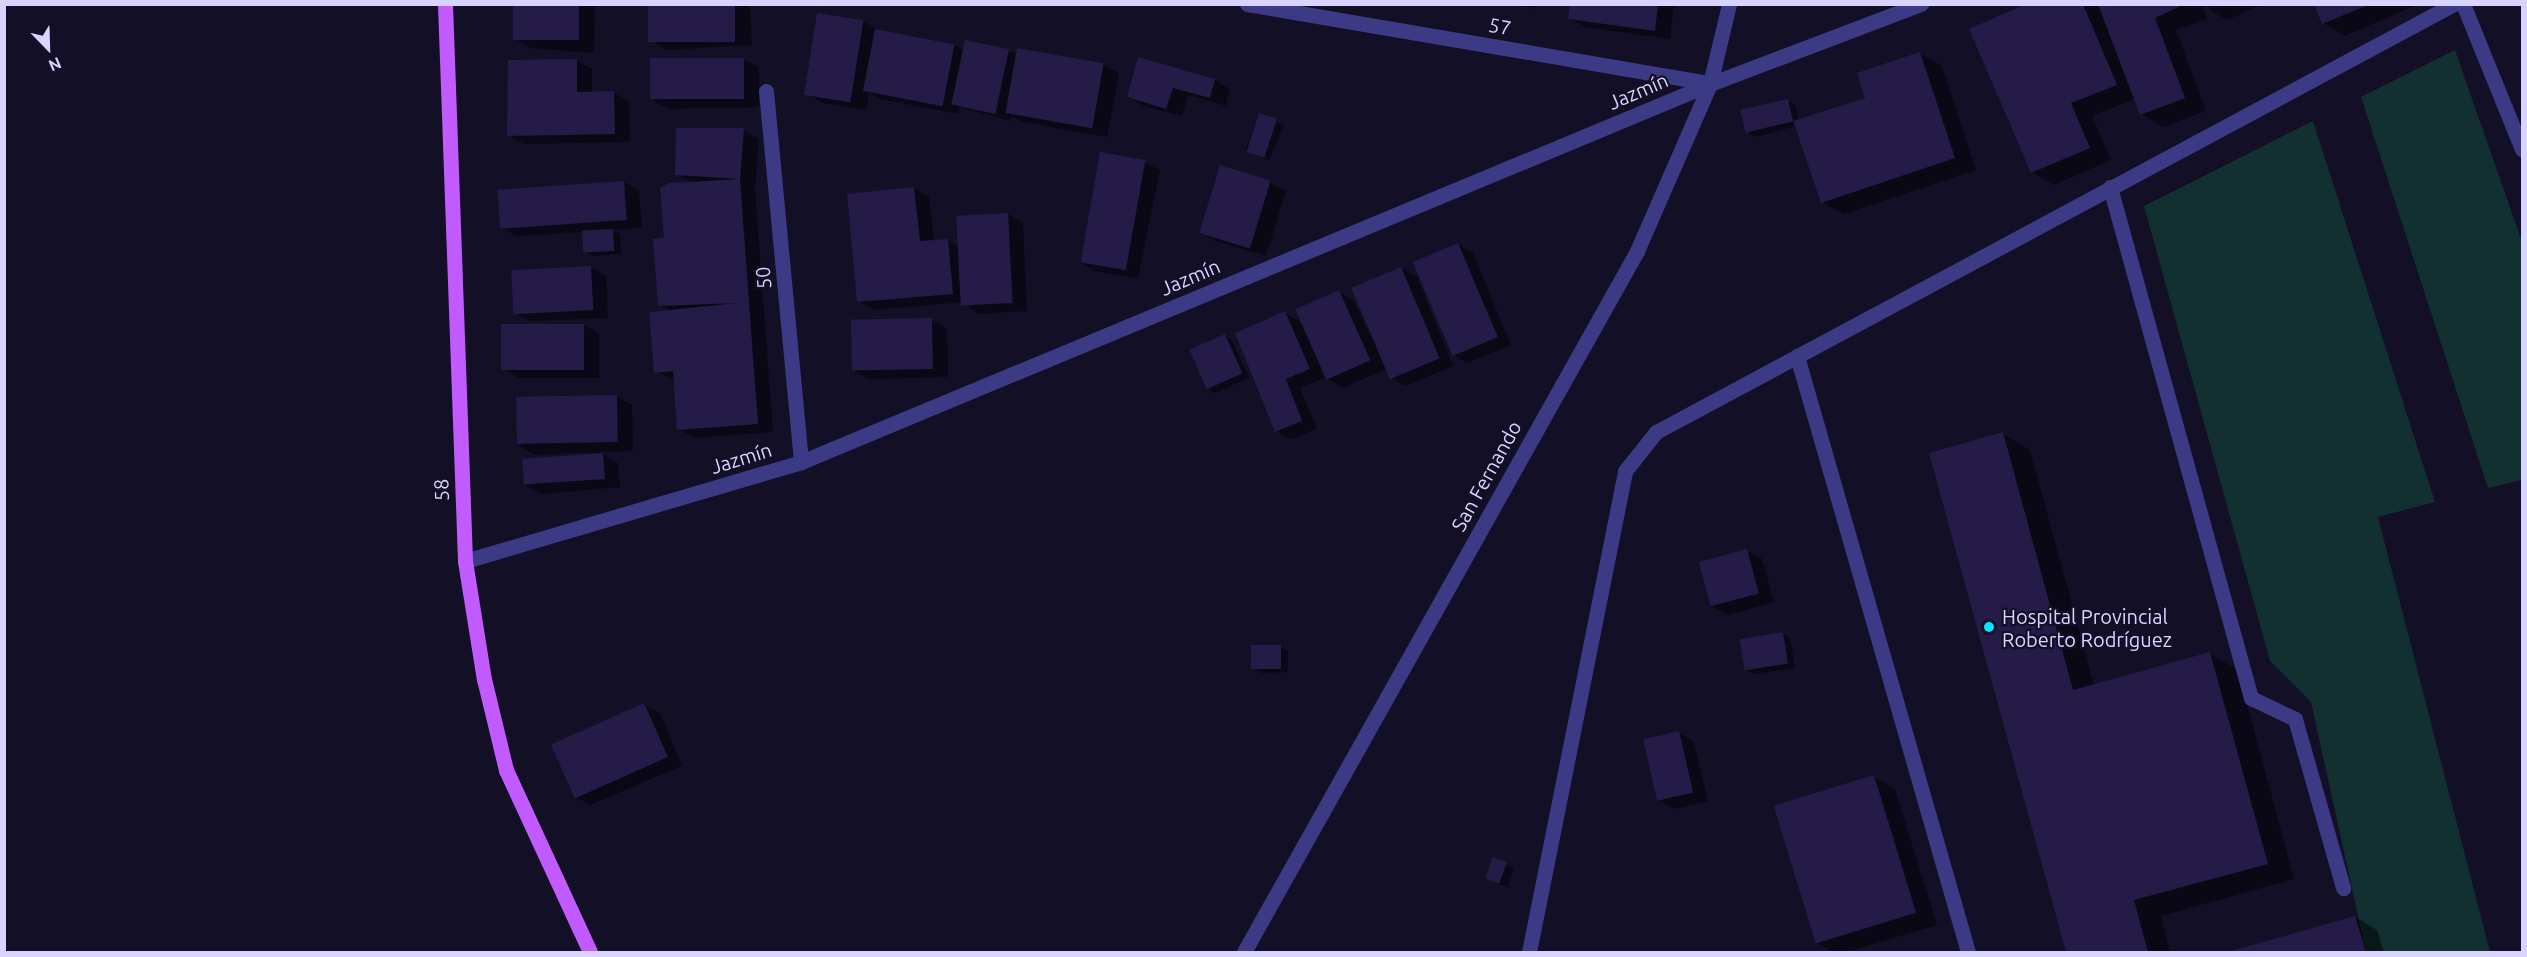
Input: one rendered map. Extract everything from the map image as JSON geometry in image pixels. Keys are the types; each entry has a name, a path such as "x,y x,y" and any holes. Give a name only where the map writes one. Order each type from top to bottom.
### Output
{"main road":[{"name":"58","path":"445,4 465,561 484,679 507,770 590,952"}],"street":[{"name":"57","path":"1247,4 1710,84"},
{"name":"San Fernando","path":"1244,952 1637,251 1710,84 1729,4"},
{"name":"Jazmín","path":"465,561 801,462 1710,84 1921,4"},
{"path":"1529,952 1626,471 1656,432 2454,4"},
{"path":"2463,4 2523,149"},
{"name":"50","path":"766,91 801,462"},
{"path":"2110,187 2251,698 2295,719 2343,888"},
{"path":"1797,356 1968,952"}],"green space":[{"path":"2455,50 2522,242 2522,480 2488,488 2361,97"},
{"path":"2313,121 2435,502 2378,517 2490,952 2366,952 2311,702 2270,661 2144,206"}],"building":[{"path":"513,4 579,4 579,40 513,40"},
{"path":"648,4 735,4 735,42 648,42"},
{"path":"1570,4 1658,4 1655,31 1568,19"},
{"path":"2026,4 2083,4 2117,85 2071,103 2090,148 2031,173 1969,29"},
{"path":"2098,4 2185,4 2155,18 2185,98 2140,115"},
{"path":"2314,4 2368,4 2368,5 2322,24"},
{"path":"817,13 863,20 850,102 804,95"},
{"path":"875,29 955,44 942,106 863,91"},
{"path":"965,40 1009,49 995,114 951,105"},
{"path":"1017,48 1104,63 1092,128 1006,113"},
{"path":"1920,52 1955,158 1821,203 1793,121 1865,98 1857,73"},
{"path":"1138,57 1215,79 1210,98 1173,88 1166,109 1127,97"},
{"path":"650,58 744,58 744,99 650,99"},
{"path":"577,59 577,92 614,91 615,134 507,136 508,60"},
{"path":"1788,99 1793,121 1745,132 1740,110"},
{"path":"1259,113 1277,119 1264,158 1246,152"},
{"path":"676,128 744,128 740,179 675,175"},
{"path":"1100,152 1145,160 1126,270 1081,262"},
{"path":"1220,165 1271,180 1250,248 1199,233"},
{"path":"740,179 758,424 677,430 673,371 654,373 649,312 738,303 658,306 653,239 664,238 660,188 669,183"},
{"path":"624,181 627,220 500,229 497,190"},
{"path":"914,187 920,241 948,239 953,294 857,302 847,194"},
{"path":"1008,213 1013,303 961,306 956,216"},
{"path":"613,229 614,251 583,253 582,231"},
{"path":"1458,243 1498,337 1453,356 1413,262"},
{"path":"591,266 593,310 513,314 511,270"},
{"path":"1401,267 1440,358 1390,379 1351,288"},
{"path":"1339,290 1370,360 1326,380 1295,310"},
{"path":"1285,311 1310,369 1286,379 1302,421 1275,432 1235,333"},
{"path":"932,318 933,369 852,370 851,319"},
{"path":"501,324 584,324 584,370 501,370"},
{"path":"1225,334 1242,373 1207,389 1189,350"},
{"path":"617,395 618,442 517,444 516,397"},
{"path":"2003,432 2073,690 2210,652 2268,864 2134,900 2148,952 2066,952 1929,453"},
{"path":"603,453 605,479 524,485 522,459"},
{"path":"1747,549 1759,593 1711,606 1699,562"},
{"path":"1783,632 1788,664 1745,670 1740,639"},
{"path":"1251,645 1281,645 1281,669 1251,669"},
{"path":"644,703 668,757 575,798 551,744"},
{"path":"1679,731 1693,792 1657,801 1643,739"},
{"path":"1874,775 1916,913 1816,943 1774,806"},
{"path":"1493,857 1507,862 1499,884 1485,879"},
{"path":"2355,916 2366,952 2228,952"}],"place":[{"name":"Hospital Provincial Roberto Rodríguez","path":"1989,627"}]}
